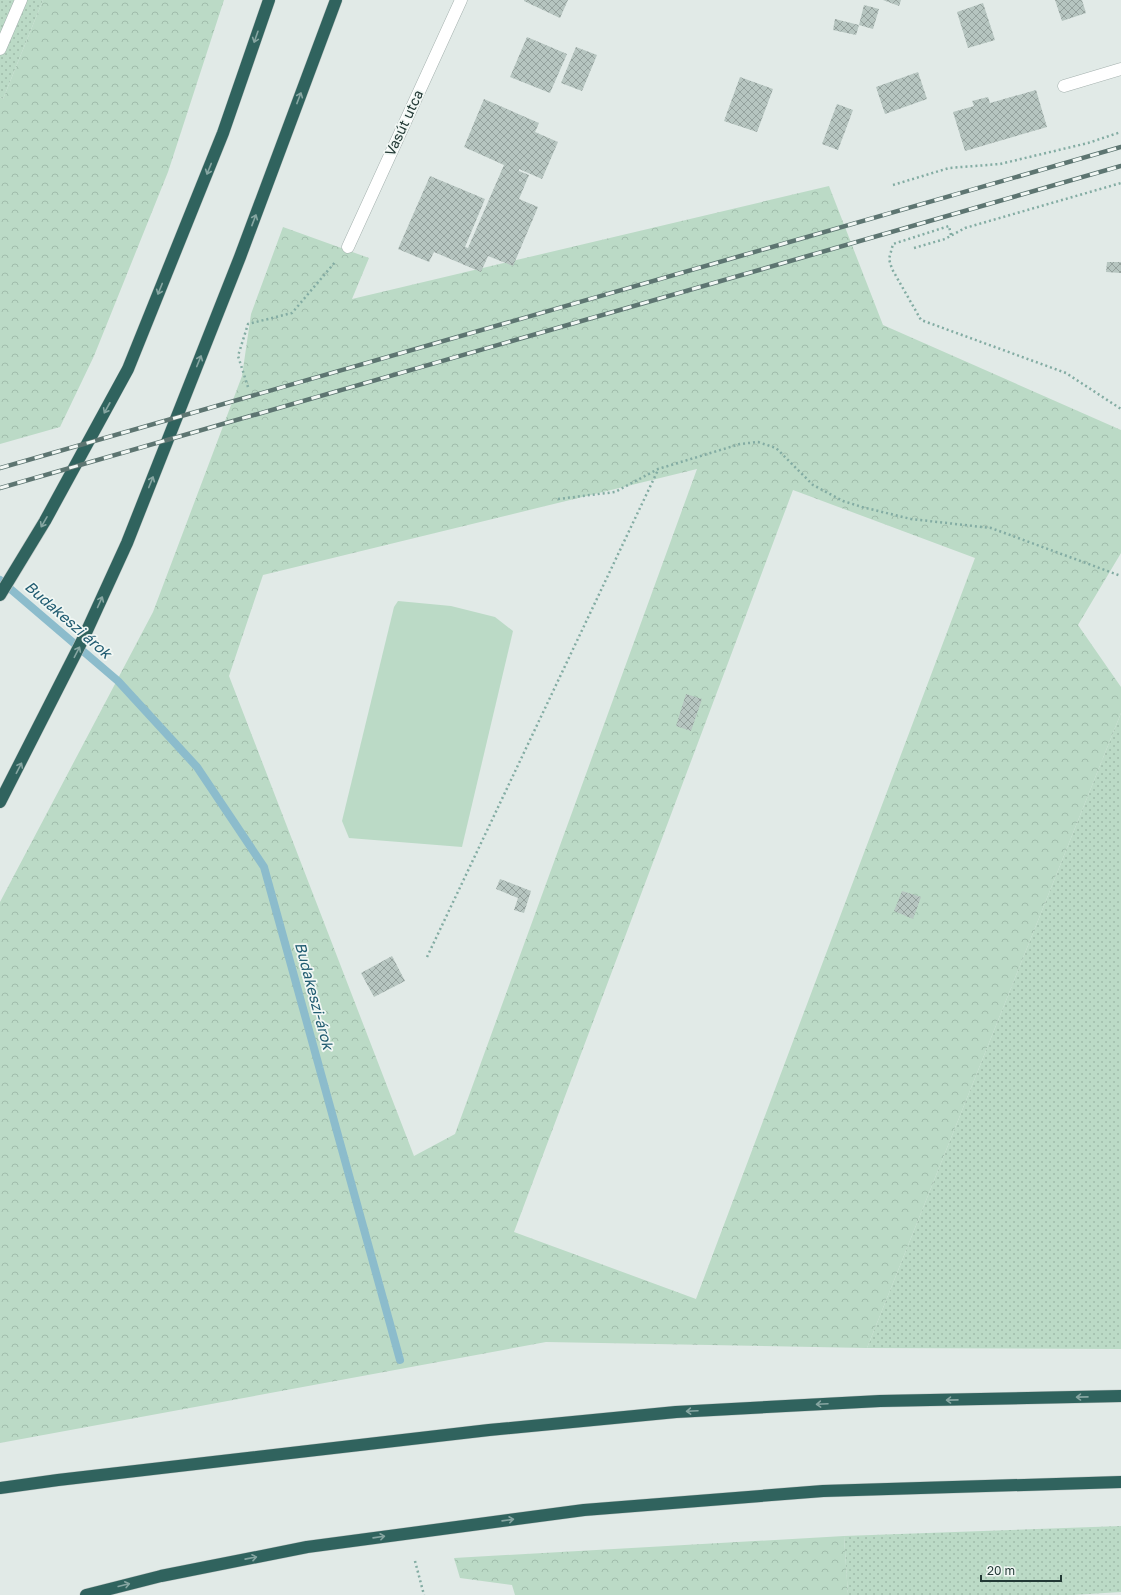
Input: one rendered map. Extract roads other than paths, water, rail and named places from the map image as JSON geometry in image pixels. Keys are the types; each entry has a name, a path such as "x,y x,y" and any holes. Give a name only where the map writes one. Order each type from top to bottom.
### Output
{"highway":[{"path":"0,595 45,521 128,369 223,133 269,0"},
{"path":"0,802 70,666 127,543 243,249 336,0"},
{"path":"0,1488 489,1430 676,1412 880,1401 1121,1396"},
{"path":"86,1595 161,1576 307,1547 584,1510 823,1491 1121,1482"}],"street":[{"path":"0,49 21,0"},
{"name":"Vasút utca","path":"348,247 461,0"},
{"path":"1064,86 1121,69"}],"waterway":[{"name":"Budakeszi-árok","path":"0,580 118,681 197,767 264,867 400,1360"}],"railway":[{"path":"0,468 1121,147"},
{"path":"0,488 1121,166"}],"water label":[{"name":"Budakeszi árok","path":"68,620"}]}
